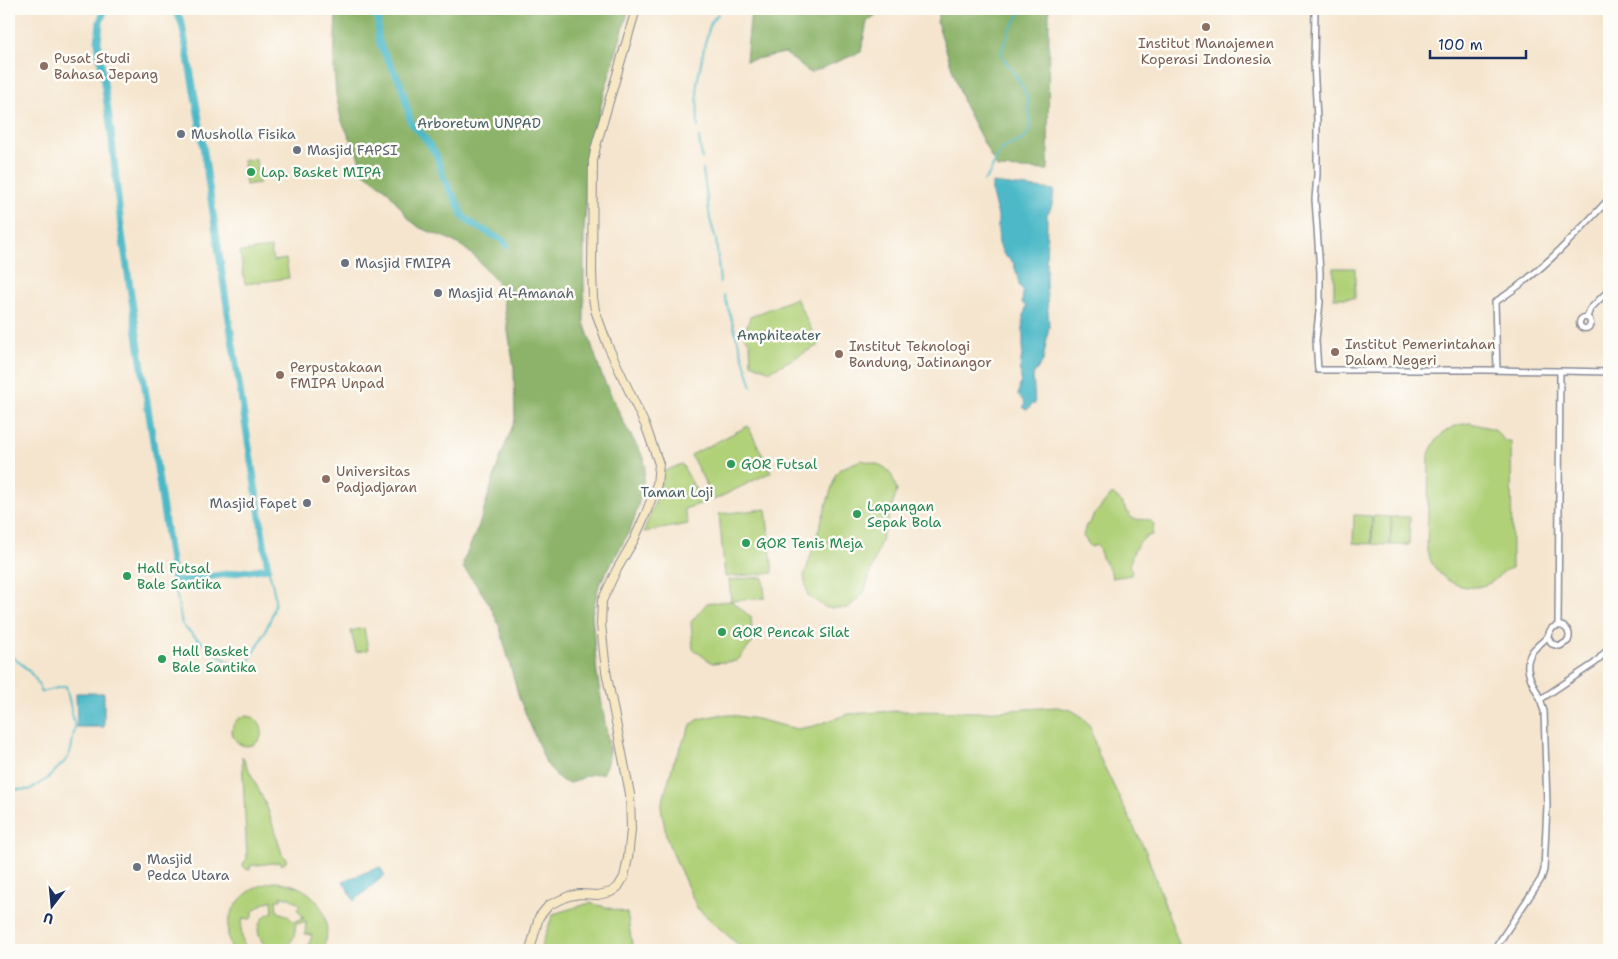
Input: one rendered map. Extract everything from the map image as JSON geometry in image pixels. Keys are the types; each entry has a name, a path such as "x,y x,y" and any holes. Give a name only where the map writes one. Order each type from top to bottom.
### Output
{"main road":[{"path":"530,950 539,917 549,905 569,896 580,894 598,895 611,892 618,887 624,877 628,858 631,804 606,671 600,624 602,601 646,513 657,484 659,464 646,427 608,346 593,298 593,161 636,9"}],"street":[{"path":"1315,9 1314,63 1317,119 1315,199 1320,272 1320,302 1316,340 1318,370 1609,372"},
{"path":"1497,370 1495,302 1514,290 1553,256 1609,200"},
{"path":"1587,317 1590,309 1609,290"},
{"path":"1558,625 1560,371"},
{"path":"1494,950 1542,879 1544,870 1547,805 1544,711 1528,675 1528,663 1532,652 1548,636 1550,630 1558,625 1563,626 1568,630 1570,636 1568,642 1557,646 1552,644 1548,636"},
{"path":"1540,699 1596,662 1609,648"}],"green space":[{"name":"Arboretum UNPAD","path":"336,9 629,9 602,101 589,160 584,232 584,322 602,376 626,427 644,458 645,467 642,491 634,520 599,585 592,614 597,674 609,747 609,757 603,774 593,774 569,783 555,775 546,763 519,698 500,628 490,605 464,569 463,562 479,525 499,461 515,420 514,368 502,294 496,281 475,257 449,239 420,228 410,220 387,190 364,173 341,119 336,95 334,67"},
{"path":"751,9 883,9 867,22 861,52 810,73 785,53 746,61"},
{"path":"940,9 1049,9 1048,170 997,168 964,105 937,22"},
{"name":"Lap. Basket MIPA","path":"256,159 259,183 246,185 243,160"},
{"path":"271,248 273,261 286,259 289,278 245,284 240,252"},
{"path":"1334,268 1355,268 1355,298 1334,298"},
{"name":"Amphiteater","path":"796,298 819,345 770,371 751,363 750,343 744,336 750,317"},
{"path":"1470,423 1494,429 1505,441 1511,441 1512,568 1506,570 1490,583 1470,587 1460,586 1443,576 1436,569 1427,551 1429,454 1440,436 1450,428"},
{"name":"GOR Futsal","path":"748,426 771,472 714,500 691,455"},
{"name":"Lapangan Sepak Bola","path":"861,460 876,464 889,471 897,491 864,593 848,608 827,608 808,596 804,577 836,474 840,469"},
{"name":"Taman Loji","path":"682,464 703,503 684,509 688,524 644,532 657,495 662,472"},
{"path":"1112,494 1133,519 1150,520 1154,524 1152,535 1138,544 1132,555 1131,575 1112,578 1097,545 1091,547 1083,536 1086,525 1090,523 1093,516"},
{"name":"GOR Tenis Meja","path":"766,509 773,573 725,577 719,514"},
{"path":"1354,515 1372,516 1371,544 1353,543"},
{"path":"1373,516 1391,517 1390,545 1372,544"},
{"path":"1392,517 1410,517 1409,545 1391,545"},
{"path":"763,577 765,598 731,601 729,580"},
{"name":"GOR Pencak Silat","path":"731,601 751,617 753,642 737,661 712,663 693,649 691,622 707,603"},
{"path":"364,628 368,650 356,652 351,631"},
{"path":"1057,707 1071,710 1081,716 1090,726 1098,754 1146,852 1181,950 744,950 697,908 667,840 661,807 674,761 691,725 699,719 718,715 731,715 797,729 814,726 848,714 896,711 981,712"},
{"path":"247,716 257,721 262,731 257,741 247,746 237,741 232,731 237,721"},
{"path":"242,756 267,807 282,854 286,858 286,862 282,865 280,862 250,866 250,870 243,866 247,859"},
{"path":"274,882 287,883 309,894 318,902 326,924 323,950 307,950 312,935 305,934 306,921 295,925 292,941 280,949 269,950 260,939 258,928 263,919 273,912 272,900 253,911 253,917 250,919 243,918 242,935 247,950 232,950 228,938 230,916 235,906 243,897 262,885","holes":["281,896 294,900 300,905 297,909 304,918 294,922 288,916 277,911 276,900 281,900"]},
{"path":"590,903 627,913 633,950 540,950 553,914"}],"water":[{"path":"992,183 1054,190 1052,206 1047,214 1046,283 1049,326 1043,361 1033,375 1035,404 1032,404 1027,410 1023,408 1025,403 1018,395 1021,379 1023,321 1026,306 1022,303 1023,291 1019,285 1013,262 1004,255 999,244 998,216 992,194"},
{"path":"76,693 104,693 104,727 77,727"},
{"path":"380,867 385,875 354,901 343,881"}],"waterway":[{"path":"105,9 100,22 98,42 111,131 121,227 174,582 268,568 199,119 182,24 173,9"},
{"path":"380,9 378,36 381,47 401,84 411,123 436,154 444,179 459,206 462,216 474,225 502,240 506,245"},
{"path":"698,127 697,83 705,43 711,22 718,14 718,9"},
{"path":"984,181 988,177 1000,152 1004,148 1025,138 1028,134 1030,115 1026,95 1001,53 1009,31 1023,9"},
{"path":"699,138 702,159"},
{"path":"703,170 710,219 716,240 720,282"},
{"path":"724,295 752,387"},
{"path":"174,582 182,624 210,649 241,668 252,656 272,615 275,599 268,568"},
{"path":"9,656 29,671 40,687 41,692 66,686 75,727 68,758 47,779 29,790 9,789"},
{"path":"9,838 9,877"}],"place":[{"name":"Institut Manajemen Koperasi Indonesia","path":"1206,27"},
{"name":"Pusat Studi Bahasa Jepang","path":"44,66"},
{"name":"Musholla Fisika","path":"181,134"},
{"name":"Masjid FAPSI","path":"297,150"},
{"name":"Lap. Basket MIPA","path":"251,172"},
{"name":"Masjid FMIPA","path":"345,263"},
{"name":"Masjid Al-Amanah","path":"438,293"},
{"name":"Institut Pemerintahan Dalam Negeri","path":"1335,352"},
{"name":"Institut Teknologi Bandung, Jatinangor","path":"839,354"},
{"name":"Perpustakaan FMIPA Unpad","path":"280,375"},
{"name":"GOR Futsal","path":"731,464"},
{"name":"Universitas Padjadjaran","path":"326,479"},
{"name":"Masjid Fapet","path":"307,503"},
{"name":"Lapangan Sepak Bola","path":"857,514"},
{"name":"GOR Tenis Meja","path":"746,543"},
{"name":"Hall Futsal Bale Santika","path":"127,576"},
{"name":"GOR Pencak Silat","path":"722,632"},
{"name":"Hall Basket Bale Santika","path":"162,659"},
{"name":"Masjid Pedca Utara","path":"137,867"}]}
